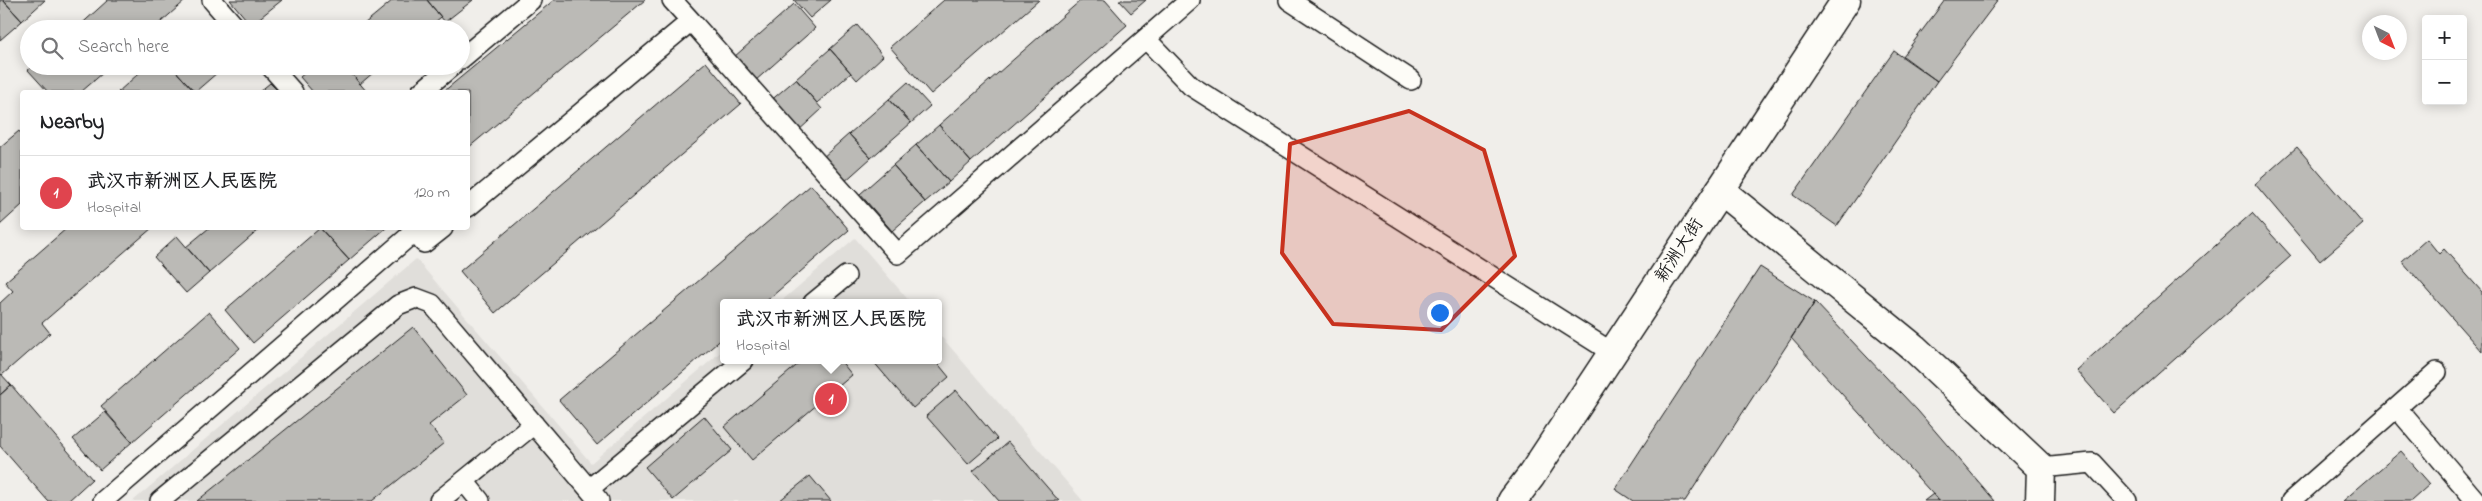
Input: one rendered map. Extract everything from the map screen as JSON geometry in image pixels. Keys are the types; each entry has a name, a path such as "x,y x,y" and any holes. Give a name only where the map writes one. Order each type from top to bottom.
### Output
{"main road":[{"name":"新洲大街","path":"1512,501 1531,476 1846,0"},
{"path":"1720,190 1914,348 2041,468 2040,501"}],"lane":[{"path":"212,0 229,20"},
{"path":"470,51 531,0"},
{"path":"672,0 898,254 1190,0"},
{"path":"1288,0 1411,80"},
{"path":"470,205 691,21"},
{"path":"1146,39 1191,86 1612,353"},
{"path":"278,75 291,90"},
{"path":"423,90 441,75"},
{"path":"102,501 412,230 424,243 440,230"},
{"path":"818,299 846,276"},
{"path":"160,501 398,306 416,298 432,304 594,495 740,364"},
{"path":"2290,501 2437,372"},
{"path":"2397,408 2476,501"},
{"path":"439,501 534,424"},
{"path":"2041,468 2092,463 2127,501"},
{"path":"464,481 480,501"}],"highlighted area":[{"path":"1409,111 1484,150 1515,256 1441,330 1333,324 1282,253 1290,144"}],"shaded area":[{"path":"855,238 908,299 784,299"},
{"path":"416,259 591,463 720,353 720,364 942,364 942,337 1083,501 133,501"}],"building":[{"path":"0,0 3,0 21,20 0,40"},
{"path":"3,0 45,0 23,20"},
{"path":"108,0 186,0 163,20 86,20"},
{"path":"230,0 282,0 257,20 247,20"},
{"path":"393,0 427,0 441,17 438,20 369,20"},
{"path":"427,0 473,0 448,20 443,20"},
{"path":"554,0 645,0 470,146 470,90 445,90 464,75 470,75 470,70"},
{"path":"794,0 831,0 810,18"},
{"path":"944,0 1039,0 931,94 890,47"},
{"path":"1081,0 1105,0 1127,25 971,162 939,125"},
{"path":"1119,0 1146,0 1131,13"},
{"path":"1945,0 1998,0 1937,81 1903,56"},
{"path":"794,4 815,28 755,81 734,57"},
{"path":"857,25 883,56 857,80 830,49"},
{"path":"830,49 851,73 817,103 796,79"},
{"path":"1894,51 1937,81 1837,226 1793,195"},
{"path":"706,62 741,104 495,313 460,271"},
{"path":"33,75 101,75 83,90 46,90"},
{"path":"137,75 179,75 193,90 120,90"},
{"path":"179,75 215,75 197,90 193,90"},
{"path":"302,75 353,75 365,90 311,90 300,77"},
{"path":"352,75 370,75 360,84"},
{"path":"796,79 822,109 796,133 769,102"},
{"path":"908,82 930,106 911,123 889,99"},
{"path":"270,83 277,90 261,90"},
{"path":"889,99 911,123 871,158 849,134"},
{"path":"939,125 971,162 949,182 916,145"},
{"path":"19,131 20,207 0,225 0,147"},
{"path":"849,134 871,158 843,183 822,158"},
{"path":"916,145 949,182 925,202 893,165"},
{"path":"2297,147 2363,224 2320,261 2255,184"},
{"path":"893,165 925,202 892,231 860,194"},
{"path":"811,185 849,230 769,299 720,299 720,340 597,445 559,400"},
{"path":"2252,213 2291,256 2114,413 2076,370"},
{"path":"65,230 150,230 42,323 50,333 2,375 0,373 0,303 13,291 5,282"},
{"path":"207,230 259,230 209,273 186,247"},
{"path":"318,230 322,230 349,260 253,343 225,310"},
{"path":"322,230 384,230 349,260"},
{"path":"177,236 209,273 186,293 154,257"},
{"path":"2427,239 2439,254 2444,249 2482,292 2482,352 2402,261"},
{"path":"1760,267 1815,302 1685,501 1633,501 1615,489"},
{"path":"1815,302 1918,411 1995,501 1939,501 1791,338"},
{"path":"209,312 240,348 132,442 101,406"},
{"path":"413,327 467,395 429,425 444,443 372,501 197,501"},
{"path":"798,364 843,364 852,375 752,460 724,427"},
{"path":"875,364 938,364 949,377 913,408"},
{"path":"0,373 11,385 0,395"},
{"path":"11,385 92,479 68,501 48,501 0,446 0,395"},
{"path":"956,390 997,439 968,464 926,416"},
{"path":"105,412 132,442 100,470 73,439"},
{"path":"704,416 732,450 673,500 645,467"},
{"path":"1008,442 1059,501 999,501 973,471"},
{"path":"2401,451 2430,484 2411,501 2343,501"},
{"path":"810,476 831,501 779,501"},
{"path":"1933,494 1939,501 1924,501"}],"place":[{"name":"武汉市新洲区人民医院","path":"831,399"}]}
